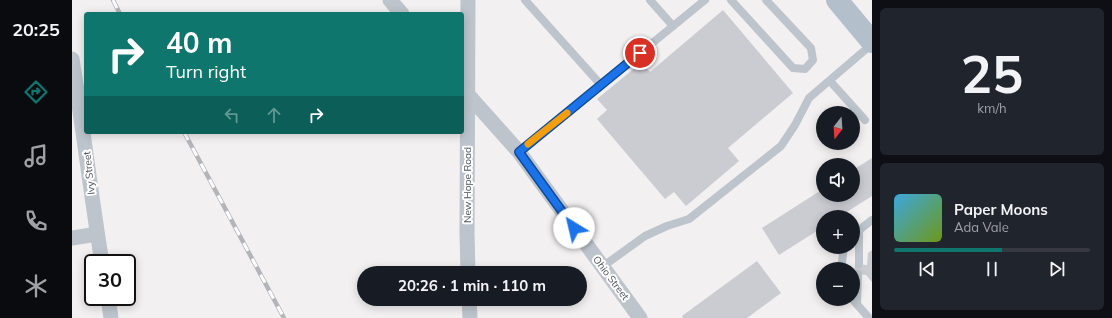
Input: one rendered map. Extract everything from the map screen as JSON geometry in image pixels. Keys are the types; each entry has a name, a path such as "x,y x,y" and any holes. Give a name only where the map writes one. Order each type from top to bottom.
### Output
{"main road":[{"path":"837,0 871,41"}],"street":[{"path":"390,0 400,12"},
{"name":"New Hope Road","path":"468,0 464,91 468,266"},
{"name":"Ivy Street","path":"72,59 100,254"},
{"name":"Ohio Street","path":"464,91 519,152 640,318"},
{"path":"72,238 97,234"},
{"path":"109,306 111,318"},
{"path":"469,306 470,318"}],"lane":[{"path":"525,0 601,85"},
{"path":"650,0 673,26"},
{"path":"731,0 793,68 805,69 813,60 811,48 766,0"},
{"path":"519,152 702,1"},
{"path":"602,267 645,236 667,226 689,219 781,146 795,125 809,98 830,81 871,41"},
{"path":"830,81 865,120"},
{"path":"860,229 872,220"},
{"path":"858,306 869,318"}],"building":[{"path":"723,10 793,93 728,148 739,161 686,206 674,192 665,199 597,119 607,110 597,99 642,62 650,72"},
{"path":"872,158 872,196 850,210 816,210 816,231 779,255 762,228 816,193 816,202 860,202 860,166"},
{"path":"872,250 872,282 866,275 860,274 860,264 867,265 868,253"},
{"path":"757,261 781,293 747,318 683,318 682,316"}],"railway":[{"path":"113,0 119,12"},
{"path":"185,134 284,318"}],"slow traffic":[{"path":"528,144 567,113"}],"route":[{"path":"574,228 519,152 640,53"}]}
